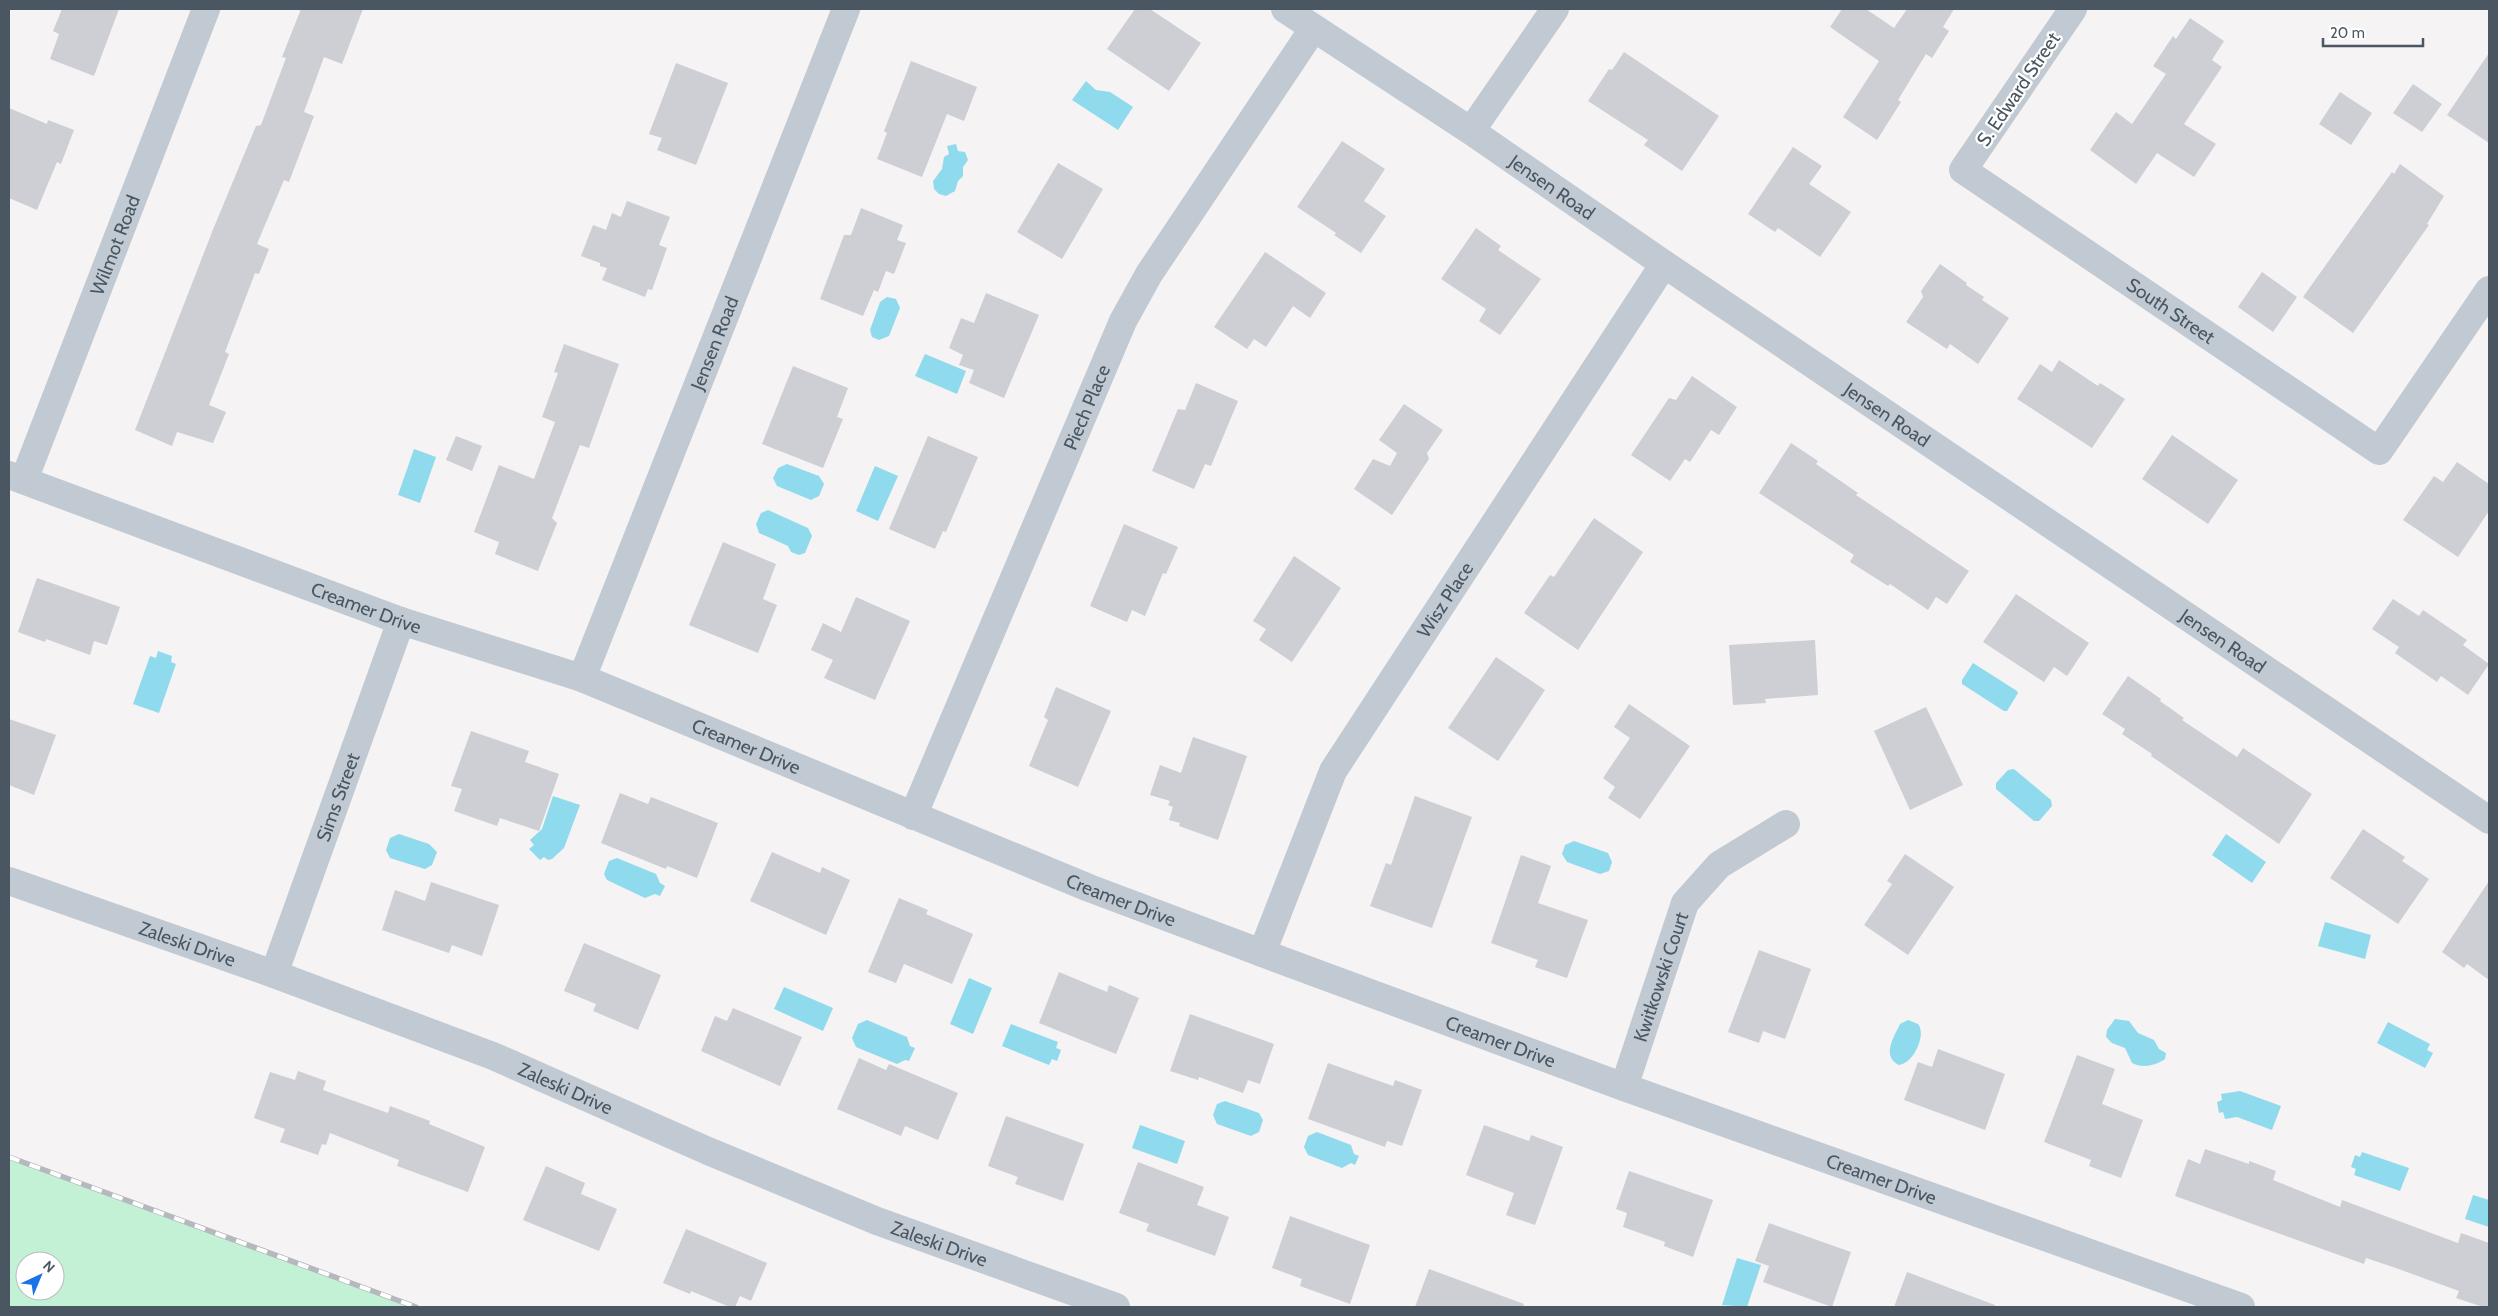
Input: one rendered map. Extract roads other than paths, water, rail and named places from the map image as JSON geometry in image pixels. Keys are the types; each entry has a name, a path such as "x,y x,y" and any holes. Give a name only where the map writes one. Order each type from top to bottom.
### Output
{"street":[{"name":"Wilmot Road","path":"16,477 206,9"},
{"name":"Jensen Road","path":"582,678 846,9"},
{"name":"Jensen Road","path":"1285,9 1471,131 1664,264 2489,820"},
{"path":"1471,131 1555,9"},
{"name":"S. Edward Street","path":"1963,170 2073,9"},
{"name":"Piech Place","path":"913,816 1123,321 1150,274 1313,29"},
{"name":"South Street","path":"1963,170 2379,451 2489,290"},
{"name":"Wisz Place","path":"1262,953 1333,771 1664,264"},
{"name":"Creamer Drive","path":"16,477 401,621 582,678 1089,888 1262,953 1624,1087 2241,1307"},
{"name":"Sims Street","path":"274,974 401,621"},
{"name":"Kwitkowski Court","path":"1624,1087 1685,903 1719,865 1786,824"},
{"name":"Zaleski Drive","path":"9,881 274,974 492,1056 708,1151 877,1221 1116,1307"}],"water":[{"path":"1086,81 1096,90 1110,92 1133,107 1118,130 1072,100"},
{"path":"956,144 958,151 965,152 968,160 963,167 963,176 958,181 955,191 946,196 939,194 934,189 933,181 942,169 944,157 949,154 947,146"},
{"path":"887,297 896,299 900,308 889,336 879,340 872,337 870,330 880,302"},
{"path":"925,354 966,371 957,394 915,376"},
{"path":"414,449 436,457 420,503 398,495"},
{"path":"787,464 819,476 824,484 819,496 811,500 777,486 773,478 778,468"},
{"path":"875,466 898,476 878,521 856,511"},
{"path":"768,510 808,528 812,536 805,553 799,555 791,552 788,546 759,533 756,524 761,513"},
{"path":"158,651 172,656 171,662 176,664 159,713 133,704 150,656 156,658"},
{"path":"1973,663 2017,691 2018,693 2007,711 2004,711 1962,684 1962,680"},
{"path":"2014,769 2051,800 2052,806 2039,821 2034,821 1996,789 1996,783 2008,770"},
{"path":"553,796 580,805 564,848 552,859 548,860 544,857 540,860 529,849 534,845 530,840 542,829"},
{"path":"399,834 429,844 437,852 432,865 425,869 390,858 386,850 390,838"},
{"path":"2226,834 2266,862 2252,883 2212,855"},
{"path":"1574,841 1608,853 1612,862 1609,871 1600,874 1567,862 1562,854 1565,845"},
{"path":"617,858 656,874 660,883 665,886 660,896 655,894 645,898 607,880 604,874 609,861"},
{"path":"2325,922 2371,935 2365,959 2318,946"},
{"path":"969,978 992,988 973,1034 950,1024"},
{"path":"784,987 833,1008 823,1031 774,1009"},
{"path":"2115,1019 2129,1021 2138,1033 2154,1040 2159,1049 2166,1053 2165,1059 2149,1066 2132,1063 2125,1048 2112,1043 2106,1037 2107,1030"},
{"path":"867,1020 907,1037 910,1046 915,1048 909,1061 905,1060 897,1064 856,1047 852,1038 858,1024"},
{"path":"1908,1020 1918,1024 1921,1035 1920,1042 1909,1060 1899,1065 1891,1057 1890,1046 1900,1024"},
{"path":"2388,1022 2430,1044 2427,1050 2433,1053 2425,1068 2377,1043"},
{"path":"1011,1024 1058,1042 1056,1048 1061,1050 1057,1061 1052,1059 1049,1065 1002,1046"},
{"path":"2240,1091 2281,1106 2272,1130 2237,1117 2225,1119 2223,1112 2219,1113 2217,1102 2222,1100 2221,1094"},
{"path":"1225,1101 1259,1113 1263,1120 1259,1132 1251,1136 1217,1124 1213,1115 1217,1104"},
{"path":"1140,1125 1185,1141 1177,1164 1132,1148"},
{"path":"1317,1132 1351,1145 1354,1154 1359,1156 1355,1165 1351,1163 1342,1168 1308,1155 1304,1147 1308,1136"},
{"path":"2362,1152 2409,1168 2400,1191 2354,1175 2356,1169 2351,1167 2355,1155 2360,1157"},
{"path":"2473,1195 2489,1200 2489,1227 2465,1219"},
{"path":"1737,1258 1761,1265 1747,1307 1722,1305"}],"railway":[{"path":"9,1157 416,1307"}]}
